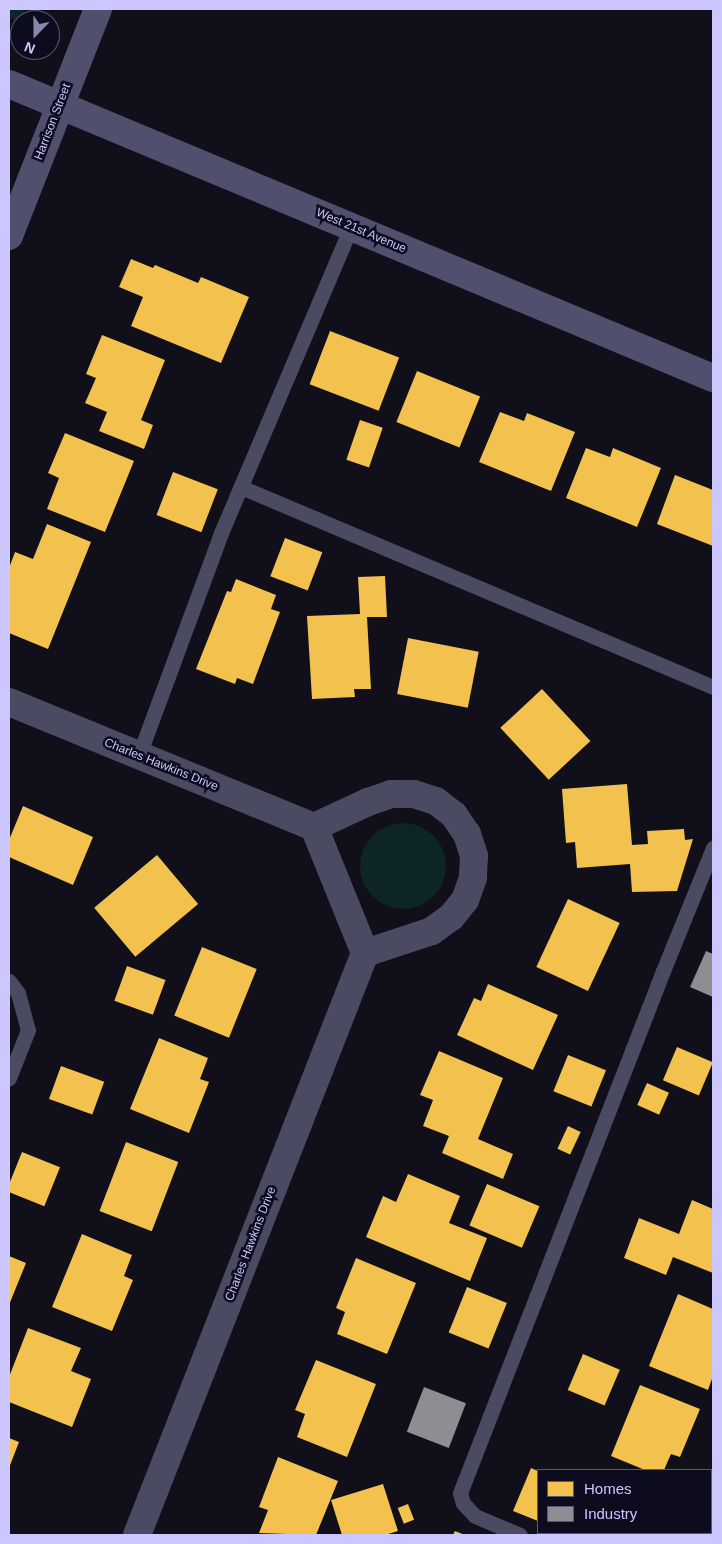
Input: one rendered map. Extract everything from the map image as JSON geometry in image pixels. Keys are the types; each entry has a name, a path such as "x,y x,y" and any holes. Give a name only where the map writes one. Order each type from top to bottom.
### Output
{"street":[{"name":"Harrison Street","path":"9,236 98,9"},
{"name":"West 21st Avenue","path":"9,84 713,378"},
{"name":"Charles Hawkins Drive","path":"9,702 314,827"},
{"path":"391,794 414,794 436,801 454,815 467,834 474,856 473,878 465,900 451,918 432,931 365,953 314,827 368,802 391,794"},
{"name":"Charles Hawkins Drive","path":"137,1535 365,953"}],"lane":[{"path":"139,755 221,533 351,227"},
{"path":"241,487 713,687"},
{"path":"520,1535 475,1516 463,1503 460,1493 663,971 713,848"},
{"path":"9,980 18,993 28,1030 9,1078"}],"green space":[{"path":"9,9 25,9 10,10 9,18"},
{"path":"403,823 419,827 433,836 442,850 446,866 442,882 433,896 419,905 403,909 387,905 373,896 364,882 360,866 364,850 373,836 387,827"}],"building: Homes":[{"path":"131,259 153,268 155,265 198,283 201,277 249,297 221,363 131,326 143,297 119,287"},
{"path":"330,331 399,358 379,411 310,384"},
{"path":"102,335 165,360 141,420 153,425 144,449 99,431 107,412 85,403 96,378 86,374"},
{"path":"417,371 480,396 459,447 396,422"},
{"path":"500,412 524,421 527,413 575,432 551,491 479,462"},
{"path":"360,420 383,428 369,468 346,460"},
{"path":"65,433 134,461 105,532 47,509 59,478 48,473"},
{"path":"586,448 610,457 613,448 661,468 637,527 566,498"},
{"path":"173,472 218,489 201,532 157,515"},
{"path":"675,475 713,490 713,546 657,524"},
{"path":"47,524 91,542 48,649 9,633 9,568 15,552 33,559"},
{"path":"285,538 322,552 308,591 270,576"},
{"path":"385,576 387,617 367,617 371,689 354,689 355,697 312,699 307,616 360,614 358,577"},
{"path":"236,579 276,595 271,609 280,612 253,684 237,678 235,684 196,669 227,591 231,592"},
{"path":"408,638 479,652 468,708 397,694"},
{"path":"542,689 590,741 549,780 500,728"},
{"path":"627,784 632,845 648,844 647,831 684,829 685,840 693,839 677,891 632,892 630,864 577,868 575,842 566,843 562,789"},
{"path":"23,806 93,837 73,885 9,857 9,840"},
{"path":"157,855 198,904 135,957 94,908"},
{"path":"568,899 620,923 588,991 536,967"},
{"path":"202,947 257,969 229,1038 174,1016"},
{"path":"127,966 166,980 153,1015 114,1001"},
{"path":"488,984 558,1015 533,1070 457,1035 474,998 481,1001"},
{"path":"159,1038 208,1058 200,1079 209,1082 189,1133 130,1109"},
{"path":"677,1047 713,1062 699,1095 663,1080"},
{"path":"439,1051 503,1078 478,1139 513,1154 503,1179 442,1153 449,1136 423,1126 433,1100 420,1095"},
{"path":"568,1055 606,1070 591,1107 553,1091"},
{"path":"61,1066 104,1082 92,1115 49,1099"},
{"path":"647,1083 669,1093 659,1115 637,1105"},
{"path":"568,1126 581,1132 570,1155 557,1149"},
{"path":"126,1142 178,1162 152,1231 99,1211"},
{"path":"22,1152 60,1167 44,1206 9,1192 9,1184"},
{"path":"408,1174 460,1196 449,1223 487,1238 470,1281 366,1237 383,1196 396,1202"},
{"path":"487,1184 539,1206 522,1248 469,1225"},
{"path":"692,1200 713,1209 713,1273 673,1257 666,1275 624,1258 639,1218 679,1234"},
{"path":"82,1234 132,1255 124,1276 133,1280 112,1331 52,1307"},
{"path":"9,1256 26,1263 9,1305"},
{"path":"356,1258 416,1283 387,1354 337,1334 345,1312 336,1308"},
{"path":"467,1287 507,1303 489,1349 449,1332"},
{"path":"678,1294 713,1309 713,1376 708,1390 649,1366"},
{"path":"28,1328 81,1348 71,1371 91,1379 72,1427 9,1402 9,1377"},
{"path":"583,1354 620,1370 605,1406 568,1390"},
{"path":"316,1360 376,1384 347,1457 297,1437 305,1414 295,1410"},
{"path":"640,1385 700,1409 680,1457 671,1454 664,1469 643,1469 611,1456"},
{"path":"9,1438 19,1442 9,1468"},
{"path":"278,1457 338,1481 316,1535 259,1533 268,1510 259,1507"},
{"path":"531,1468 537,1471 537,1521 513,1511"},
{"path":"383,1484 398,1531 385,1535 342,1535 331,1500"},
{"path":"408,1504 414,1520 404,1524 398,1508"},
{"path":"455,1531 465,1535 453,1535"},
{"path":"580,1534 649,1534 649,1535"}],"building: Industry":[{"path":"706,951 713,954 713,997 690,987"},
{"path":"424,1387 466,1403 449,1448 407,1432"}]}
